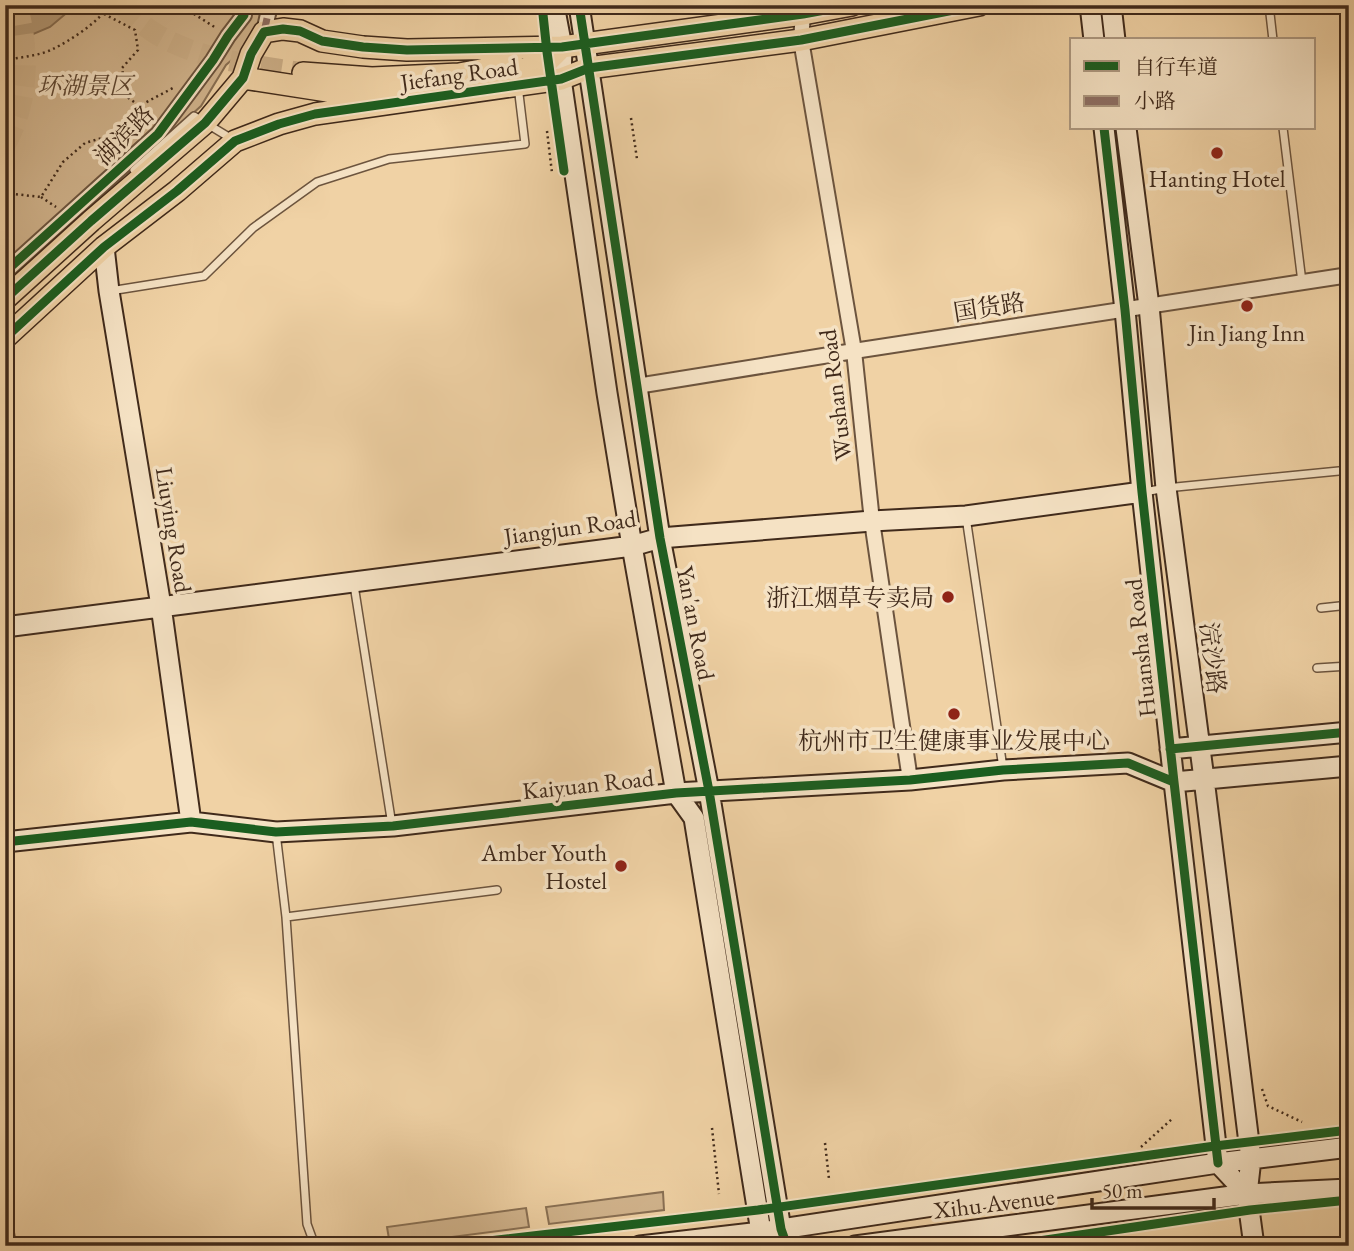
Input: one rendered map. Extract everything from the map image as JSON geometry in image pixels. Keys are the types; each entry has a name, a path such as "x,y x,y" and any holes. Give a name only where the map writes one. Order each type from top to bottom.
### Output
{"main road":[{"name":"Yan'an Road","path":"554,5 562,47 561,79 632,545 677,793 694,818 765,1239"},
{"name":"Yan'an Road","path":"579,5 660,538 709,791 784,1238"},
{"path":"5,299 205,123 243,78 251,54 264,32 283,29 300,31 322,41 407,50 562,47 802,10 852,5"},
{"name":"Jiefang Road","path":"5,338 104,247 177,191 235,141 279,124 316,114 561,79 589,68 801,40 979,5"},
{"path":"1090,5 1094,38"},
{"path":"1111,5 1115,38"},
{"path":"303,74 372,78 459,74 514,64 562,47"},
{"path":"243,78 334,92 445,87 545,64 562,47"},
{"name":"Huansha Road","path":"1104,130 1217,1163"},
{"name":"浣沙路","path":"1126,130 1149,306 1166,488 1251,1159 1247,1195 1254,1246"},
{"name":"Liuying Road","path":"104,247 161,606 191,822"},
{"name":"Jiangjun Road","path":"5,627 632,545 660,538 966,516 1142,492"},
{"path":"1170,749 1349,732"},
{"name":"Kaiyuan Road","path":"5,842 191,822 276,832 393,826 677,793 910,780 1003,770 1128,763 1174,782 1349,766"},
{"name":"Xihu Avenue","path":"640,1246 784,1238 1217,1163 1349,1147"},
{"path":"1217,1163 1247,1195"},
{"name":"Xihu Avenue","path":"855,1246 1247,1195 1349,1189"}],"street":[{"name":"湖滨路","path":"5,272 158,134 244,15 244,5"},
{"path":"264,32 270,5"},
{"name":"Wushan Road","path":"802,10 801,40 854,351 872,521 910,780"},
{"name":"国货路","path":"637,386 1349,275"}],"lane":[{"path":"1269,5 1273,38"},
{"path":"109,291 204,276 253,228 317,182 389,159 525,144 518,86"},
{"path":"125,179 194,116 235,141"},
{"path":"1283,130 1302,282"},
{"path":"1142,492 1349,470"},
{"path":"966,516 1003,770"},
{"path":"353,581 393,826"},
{"path":"1321,608 1349,605"},
{"path":"1317,668 1349,666"},
{"path":"276,832 286,917 307,1224 315,1246"},
{"path":"286,917 497,890"}],"path":[{"path":"5,60 52,50 104,14 109,5"},
{"path":"180,5 228,36"},
{"path":"104,14 135,30 138,50 122,68 126,96 139,106"},
{"path":"5,193 41,197 63,162 85,143 129,130 139,106 202,74"},
{"path":"631,118 637,159"},
{"path":"547,131 552,173"},
{"path":"1268,1106 1303,1122"},
{"path":"1133,1157 1144,1151 1172,1119"},
{"path":"712,1128 719,1194"},
{"path":"825,1143 829,1179"}],"green space":[{"name":"环湖景区","path":"5,5 262,5 263,13 247,47 226,65 201,106 5,283"},
{"path":"663,1192 664,1210 549,1224 546,1207"},
{"path":"5,1196 7,1200 17,1246 5,1246"},
{"path":"526,1208 529,1227 390,1245 387,1227"}],"shaded area":[{"path":"5,5 76,5 50,27 5,46"}],"tunnel":[{"path":"5,145 19,112 25,77 24,41 17,5"},
{"path":"122,5 140,23 182,47 229,61 303,73"}],"marked path":[{"path":"264,32 270,5"}],"cycle path":[{"path":"5,272 158,134 244,15 244,5"},
{"path":"542,5 564,171"},
{"path":"579,5 660,538 709,791 781,1229 787,1246"},
{"path":"5,299 205,123 243,78 251,54 264,32 283,29 300,31 322,41 407,50 562,47 852,5"},
{"path":"5,338 104,247 177,191 235,141 279,124 315,114 561,79 589,68 801,40 979,5"},
{"path":"1104,130 1218,1163"},
{"path":"1170,749 1349,732"},
{"path":"5,842 191,822 276,832 393,826 676,793 910,780 1003,770 1128,763 1174,782"},
{"path":"445,1246 758,1210 1215,1146 1349,1130"},
{"path":"1005,1246 1250,1210 1349,1200"}],"place":[{"name":"Hanting Hotel","path":"1217,153"},
{"name":"Jin Jiang Inn","path":"1247,306"},
{"name":"浙江烟草专卖局","path":"948,597"},
{"name":"杭州市卫生健康事业发展中心","path":"954,714"},
{"name":"Amber Youth Hostel","path":"621,866"}]}
